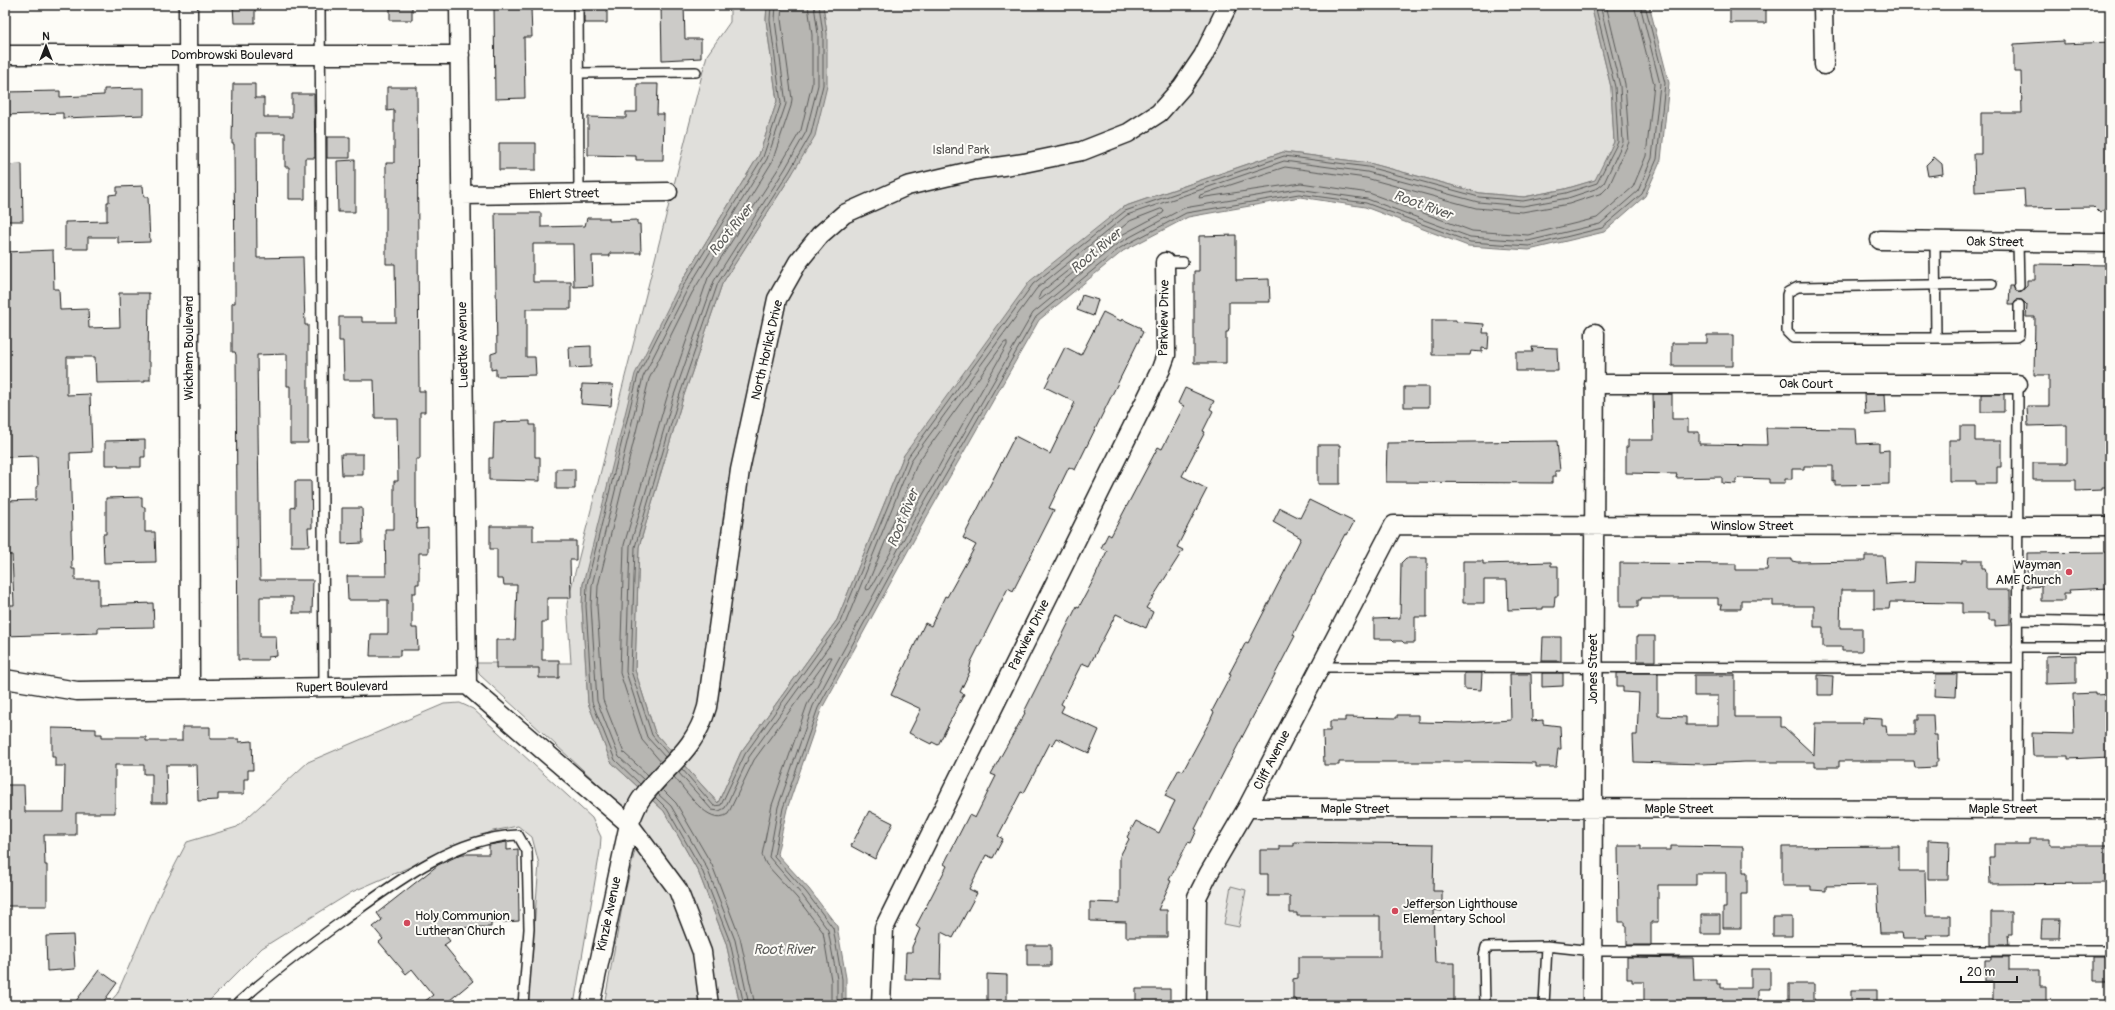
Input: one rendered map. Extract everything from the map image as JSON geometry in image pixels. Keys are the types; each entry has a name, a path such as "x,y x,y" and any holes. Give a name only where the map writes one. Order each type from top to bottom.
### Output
{"street":[{"name":"Wickham Boulevard","path":"188,5 190,690"},
{"name":"Luedtke Avenue","path":"459,5 467,685"},
{"name":"North Horlick Drive","path":"629,824 640,799 690,744 701,726 710,694 740,470 777,300 798,262 820,235 844,214 907,186 975,170 1024,163 1082,151 1128,133 1159,113 1182,87 1203,56 1228,5"},
{"path":"1823,5 1824,64"},
{"name":"Dombrowski Boulevard","path":"5,55 460,54"},
{"name":"Ehlert Street","path":"461,195 668,192"},
{"name":"Oak Street","path":"1880,240 2110,243"},
{"name":"Parkview Drive","path":"881,1005 884,928 1162,369 1166,355 1174,262"},
{"name":"Jones Street","path":"1592,1005 1595,333"},
{"name":"Oak Court","path":"1594,384 2018,384"},
{"name":"Winslow Street","path":"1394,525 2110,526"},
{"name":"Cliff Avenue","path":"1196,1005 1197,897 1209,873 1247,808 1394,525"},
{"name":"Rupert Boulevard","path":"5,679 77,690 190,690 467,685"},
{"path":"467,685 629,824 678,890 702,952 709,1005"},
{"name":"Maple Street","path":"1247,808 2110,809"},
{"name":"Kinzie Avenue","path":"590,1005 629,824"}],"lane":[{"path":"320,5 324,687"},
{"path":"578,5 579,193"},
{"path":"578,73 696,72"},
{"path":"1935,241 1936,338"},
{"path":"2018,242 2019,286"},
{"path":"1992,284 1798,287 1788,292 1787,295 1787,332 1793,338 2016,337 2019,335 2019,305"},
{"path":"2017,809 2018,384"},
{"path":"2017,620 2110,622"},
{"path":"2017,647 2110,647"},
{"path":"1320,667 2017,668"},
{"path":"236,1005 326,933 376,897 431,861 502,835 518,835 527,851 529,929 523,1005"},
{"path":"1544,1005 1547,946"},
{"path":"1485,1005 1484,955 1486,947 1547,946 1593,950 2110,951"}],"shaded area":[{"name":"Jefferson Lighthouse Elementary School","path":"1247,808 1593,809 1592,1005 1196,1005 1197,897"}],"green space":[{"path":"730,5 767,5 766,20 777,101 759,155 679,286 583,584 582,606 588,703 611,762 664,811 698,871 726,943 740,1005 604,1005 624,897 640,829 596,782 480,675 475,663 571,663 567,604 707,55 730,22"},
{"name":"Island Park","path":"823,5 1591,5 1611,87 1614,142 1596,180 1565,189 1524,197 1480,193 1369,163 1283,152 1123,207 904,455 837,620 741,752 718,803 655,733 635,670 639,547 682,401 722,284 792,174 827,34"},
{"path":"460,703 473,709 592,818 601,837 600,851 574,1005 528,1005 539,864 532,837 518,826 493,831 352,892 262,948 205,1005 107,1005 117,994 161,892 187,842 237,827 308,762 444,704"},
{"path":"1231,886 1246,890 1239,927 1224,924"}],"water":[{"name":"Root River","path":"767,5 823,5 827,34 827,86 815,136 722,284 682,401 639,547 635,670 655,733 718,803 741,752 837,620 904,455 1030,281 1123,207 1283,152 1369,163 1480,193 1524,197 1565,189 1595,180 1614,142 1611,87 1591,5 1649,5 1669,83 1661,160 1645,196 1604,232 1529,250 1468,246 1365,207 1300,197 1188,217 1123,251 1039,320 921,527 821,710 787,809 777,854 809,889 837,926 846,978 846,1005 740,1005 726,943 698,871 664,811 611,762 588,703 582,606 583,584 635,374 679,286 759,155 777,101 766,20"}],"building":[{"path":"233,5 255,5 255,23 234,23"},
{"path":"390,5 412,5 412,20 390,20"},
{"path":"528,5 528,8 531,8 532,37 524,37 525,98 495,99 494,6"},
{"path":"584,5 607,5 607,23 584,23"},
{"path":"661,5 684,5 685,39 701,39 701,58 662,60"},
{"path":"1730,5 1766,5 1766,23 1730,23"},
{"path":"2063,41 2063,44 2110,42 2110,205 2100,213 2094,207 2025,208 2024,189 1975,192 1974,154 1981,154 1981,113 2022,113 2021,72 2014,72 2014,44"},
{"path":"233,84 255,84 255,98 264,98 264,117 292,117 292,94 314,94 315,158 305,158 305,199 289,199 289,167 285,167 285,133 256,133 257,258 303,257 305,325 308,325 308,443 290,443 290,386 287,386 287,354 257,355 260,580 313,580 312,613 293,613 293,597 260,597 260,636 276,636 277,656 268,657 268,660 238,660 236,355 235,352 232,352 232,303 235,303 234,144 232,144"},
{"path":"637,84 658,84 657,114 664,114 663,160 636,160 636,156 588,155 588,117 626,118 626,112 637,112"},
{"path":"387,87 417,87 419,391 425,391 425,412 420,412 420,459 416,459 416,501 417,529 428,528 428,553 419,553 419,584 416,584 416,593 412,593 412,628 417,628 418,650 400,650 400,656 370,656 371,634 388,634 388,600 348,600 347,576 386,576 385,529 394,529 394,481 398,481 397,418 375,418 374,380 344,380 343,341 339,341 339,317 362,317 362,322 396,322 395,264 386,264 386,163 394,163 394,110 387,111"},
{"path":"144,88 144,115 63,118 63,113 5,115 5,92 60,91 60,97 104,95 104,89"},
{"path":"327,137 350,137 350,158 327,158"},
{"path":"499,143 536,143 536,170 499,170"},
{"path":"1934,157 1942,164 1943,174 1928,176 1926,165"},
{"path":"355,160 355,212 338,212 337,161"},
{"path":"22,164 23,221 5,221 5,165"},
{"path":"143,186 144,197 148,197 150,242 118,243 118,237 88,237 88,249 65,249 65,222 107,221 107,202 109,202 109,195 117,194 117,187"},
{"path":"495,213 541,213 541,227 585,226 587,218 609,218 609,221 637,220 637,224 640,224 641,253 610,253 610,256 592,256 593,286 574,287 573,244 533,244 533,282 571,282 571,309 526,309 526,357 535,357 536,375 496,376 496,369 491,370 491,354 497,352"},
{"path":"1236,235 1236,280 1269,279 1270,302 1229,302 1229,329 1228,332 1226,332 1226,363 1194,363 1194,271 1199,271 1199,236"},
{"path":"53,250 54,289 59,289 60,310 88,309 89,328 120,327 119,293 149,293 148,362 150,362 150,380 145,380 145,382 96,383 95,357 67,357 67,395 90,394 92,452 70,453 72,569 75,569 75,580 99,580 99,605 153,603 154,627 98,628 98,633 5,636 6,605 14,605 12,555 5,555 5,501 36,500 36,487 38,487 37,456 5,457 5,252"},
{"path":"2035,264 2110,265 2110,487 2102,487 2102,490 2076,491 2076,480 2033,480 2033,463 2067,463 2067,425 2028,426 2027,406 2049,406 2049,375 2034,375 2035,317 2026,317 2027,305 2022,300 2016,300 2013,305 2009,305 2010,286 2013,286 2016,291 2020,292 2027,286 2027,280 2035,280"},
{"path":"1082,295 1098,300 1093,316 1077,310"},
{"path":"1103,312 1121,321 1122,319 1141,328 1140,330 1143,332 1075,470 1069,467 1049,508 1054,510 1013,591 1008,588 971,662 970,671 960,692 964,694 938,745 932,742 931,744 909,733 921,709 891,695 925,623 931,626 945,596 947,597 976,545 963,538 1015,436 1050,454 1075,402 1045,387 1065,347 1081,355"},
{"path":"1432,320 1456,320 1456,322 1484,324 1483,333 1489,333 1488,349 1482,348 1482,352 1471,351 1470,355 1432,355"},
{"path":"1707,335 1733,335 1733,366 1672,366 1672,343 1707,343"},
{"path":"591,346 591,367 570,368 569,347"},
{"path":"1532,347 1557,348 1558,371 1516,371 1516,352 1533,352"},
{"path":"582,384 613,385 611,406 581,404"},
{"path":"1404,387 1429,387 1429,407 1404,407"},
{"path":"1185,388 1214,401 1210,409 1213,411 1203,431 1205,432 1182,476 1207,489 1177,547 1183,550 1146,608 1153,612 1146,628 1116,614 1089,666 1082,663 1061,704 1064,706 1061,712 1099,730 1089,753 1056,738 1052,745 1050,743 1024,793 1021,792 998,836 1003,839 993,858 986,855 969,889 977,893 953,938 941,932 940,980 905,979 906,952 912,952 912,947 920,929 916,926 947,866 944,864 969,815 975,818 996,776 991,774 1025,713 1024,712 1077,606 1079,607 1094,579 1107,551 1101,548 1108,534 1111,536 1158,447 1162,449 1184,406 1178,403"},
{"path":"1653,394 1672,394 1672,419 1688,419 1688,432 1699,432 1699,444 1767,445 1766,428 1856,429 1857,444 1879,443 1879,451 1889,450 1889,484 1835,485 1835,481 1833,482 1833,466 1804,466 1804,469 1792,469 1792,479 1785,479 1785,483 1769,483 1769,479 1740,478 1736,479 1736,484 1722,483 1722,477 1676,478 1677,474 1626,473 1626,447 1628,447 1628,440 1654,440"},
{"path":"1864,394 1885,394 1886,413 1865,414"},
{"path":"1981,394 2004,394 2004,412 1981,412"},
{"path":"530,421 530,425 535,425 535,457 540,457 540,481 489,480 489,458 493,458 494,422"},
{"path":"1960,426 1975,426 1975,441 2001,441 2001,467 1997,467 1997,484 1976,484 1976,481 1949,481 1949,440 1960,440"},
{"path":"145,440 145,457 141,457 141,467 118,467 118,465 105,465 105,441"},
{"path":"1557,441 1560,471 1555,471 1555,477 1552,477 1552,483 1386,482 1387,443"},
{"path":"1318,445 1340,445 1340,484 1318,484"},
{"path":"341,454 363,454 363,475 342,475"},
{"path":"556,469 575,469 575,489 556,489"},
{"path":"295,481 311,481 312,528 308,528 309,546 291,546 291,508 295,507"},
{"path":"142,497 142,507 145,507 145,532 155,532 156,562 104,563 103,534 106,534 106,498"},
{"path":"1309,500 1354,522 1347,535 1345,534 1312,597 1293,635 1295,636 1195,829 1197,830 1191,843 1188,842 1169,880 1171,881 1158,910 1167,910 1167,937 1126,937 1126,922 1090,921 1090,902 1120,903 1120,856 1129,839 1127,837 1136,821 1159,833 1175,801 1165,796 1169,787 1179,769 1183,771 1210,721 1214,712 1212,711 1231,675 1229,674 1246,642 1248,643 1301,538 1273,522 1280,508 1300,518"},
{"path":"342,508 362,508 363,543 342,544"},
{"path":"490,526 533,526 533,541 576,541 576,560 570,560 571,598 547,598 547,622 542,622 542,660 559,660 559,678 539,678 539,668 496,668 496,640 515,640 517,585 504,585 503,579 497,579 497,549 490,549"},
{"name":"Wayman AME Church","path":"2110,552 2110,588 2069,590 2070,594 2064,594 2064,601 2041,601 2041,586 2027,587 2027,553"},
{"path":"1865,556 1884,556 1886,584 1914,582 1915,562 1962,563 1962,560 1982,560 1982,568 1985,568 1986,573 1986,590 2010,590 2010,625 1995,626 1995,620 1989,620 1989,613 1962,613 1962,603 1890,602 1889,609 1874,609 1874,590 1841,590 1840,628 1862,628 1862,651 1842,651 1842,647 1823,647 1823,627 1814,627 1814,606 1773,606 1773,600 1741,600 1741,609 1721,609 1722,605 1718,605 1718,598 1641,598 1641,600 1638,600 1638,607 1620,607 1620,563 1736,564 1736,570 1767,570 1768,559 1792,559 1792,561 1797,562 1865,561"},
{"path":"1406,558 1427,558 1427,617 1415,617 1415,643 1404,643 1402,641 1394,641 1392,639 1374,639 1374,619 1400,618 1401,563"},
{"path":"1463,561 1483,561 1483,564 1551,562 1551,566 1558,566 1558,596 1555,596 1554,607 1543,607 1543,609 1508,610 1507,580 1484,580 1484,603 1463,603"},
{"path":"1637,636 1655,636 1655,661 1637,661"},
{"path":"1543,637 1561,637 1561,661 1542,661"},
{"path":"2076,655 2076,683 2046,684 2046,656"},
{"path":"1464,673 1482,673 1481,690 1464,689"},
{"path":"1542,673 1563,673 1563,686 1542,687"},
{"path":"1617,673 1658,673 1658,716 1686,717 1686,725 1718,725 1718,696 1694,696 1694,675 1735,675 1735,717 1781,717 1781,727 1784,727 1814,755 1815,723 1863,723 1863,718 1882,719 1882,725 1886,725 1887,735 1915,735 1915,720 1918,720 1918,715 1933,715 1934,735 1937,735 1938,762 1936,762 1936,767 1915,768 1914,761 1839,761 1839,767 1815,767 1815,762 1745,762 1702,764 1634,762 1633,735 1637,735 1639,693 1623,692 1623,686 1617,686"},
{"path":"1510,674 1531,674 1532,721 1543,720 1543,724 1560,726 1561,749 1558,749 1556,767 1536,767 1536,763 1483,762 1339,762 1339,765 1324,765 1323,731 1330,731 1330,721 1345,721 1345,717 1397,718 1397,715 1418,715 1418,722 1465,723 1511,720"},
{"path":"1936,674 1957,674 1956,697 1935,696"},
{"path":"1818,675 1833,676 1832,695 1818,695"},
{"path":"2095,693 2095,695 2110,694 2110,757 2068,759 2068,756 2033,756 2032,733 2074,734 2073,694"},
{"path":"182,727 210,727 210,739 239,739 239,742 252,741 253,770 248,770 248,779 244,779 244,794 218,794 218,800 198,801 197,765 166,765 167,803 152,803 152,774 144,774 144,765 115,765 115,813 76,813 76,835 44,835 45,865 47,865 47,906 5,906 5,785 24,785 25,812 64,812 65,766 55,766 55,757 52,757 52,728 96,729 96,734 102,734 102,737 146,737 146,741 182,741"},
{"path":"869,811 893,823 875,859 851,846"},
{"path":"2029,839 2050,839 2050,845 2110,845 2110,883 1990,884 1989,857 1994,857 1994,844 2029,844"},
{"path":"1928,840 1949,841 1948,879 1928,879"},
{"name":"Holy Communion Lutheran Church","path":"507,842 507,850 518,849 519,921 491,923 491,927 440,928 450,941 444,945 473,981 444,1005 420,1005 433,995 412,969 406,974 379,942 383,939 373,927 382,920 377,913 438,865 462,854 489,854 489,845"},
{"path":"1294,842 1434,844 1433,891 1442,891 1442,911 1433,910 1435,963 1454,963 1454,1005 1298,1005 1296,999 1293,999 1293,979 1298,978 1298,957 1380,957 1380,916 1297,916 1297,913 1290,913 1290,896 1268,896 1268,874 1260,874 1260,850 1280,850 1280,846 1294,846"},
{"path":"1618,846 1641,846 1641,850 1671,850 1671,846 1743,847 1743,872 1747,872 1747,894 1741,894 1741,928 1723,928 1723,908 1726,908 1726,873 1696,873 1696,885 1658,885 1658,922 1651,922 1651,945 1627,945 1627,926 1625,926 1625,922 1619,922"},
{"path":"1899,846 1899,871 1925,871 1926,916 1950,916 1950,935 1926,935 1927,938 1903,938 1902,933 1880,933 1877,885 1826,886 1826,891 1811,890 1811,886 1782,886 1782,847"},
{"path":"1991,912 2012,912 2012,934 2008,934 2009,945 1991,945"},
{"path":"1701,915 1720,915 1720,934 1701,934"},
{"path":"1773,917 1792,917 1792,936 1773,936"},
{"path":"2042,919 2060,919 2059,938 2041,938"},
{"path":"73,935 75,969 47,971 46,936"},
{"path":"1027,945 1051,945 1051,966 1027,966"},
{"path":"1627,957 1693,958 1694,980 1717,980 1717,984 1721,984 1721,988 1751,988 1751,969 1770,969 1770,989 1758,989 1758,1005 1644,1005 1644,982 1632,982 1632,979 1627,979"},
{"path":"1991,957 2009,957 2009,970 2040,970 2040,986 2046,986 2046,1005 1993,1005 1993,982 1985,982 1985,960 1991,960"},
{"path":"2094,957 2110,957 2110,981 2094,981"},
{"path":"99,970 117,983 101,1005 73,1005"},
{"path":"987,974 1007,975 1007,1005 987,1005"},
{"path":"1789,984 1814,984 1814,1005 1789,1005"},
{"path":"1136,989 1170,989 1170,1005 1136,1005"},
{"path":"1851,990 1877,990 1877,1005 1851,1005"}],"place":[{"name":"Wayman AME Church","path":"2069,572"},
{"name":"Jefferson Lighthouse Elementary School","path":"1395,911"},
{"name":"Holy Communion Lutheran Church","path":"407,923"}]}
